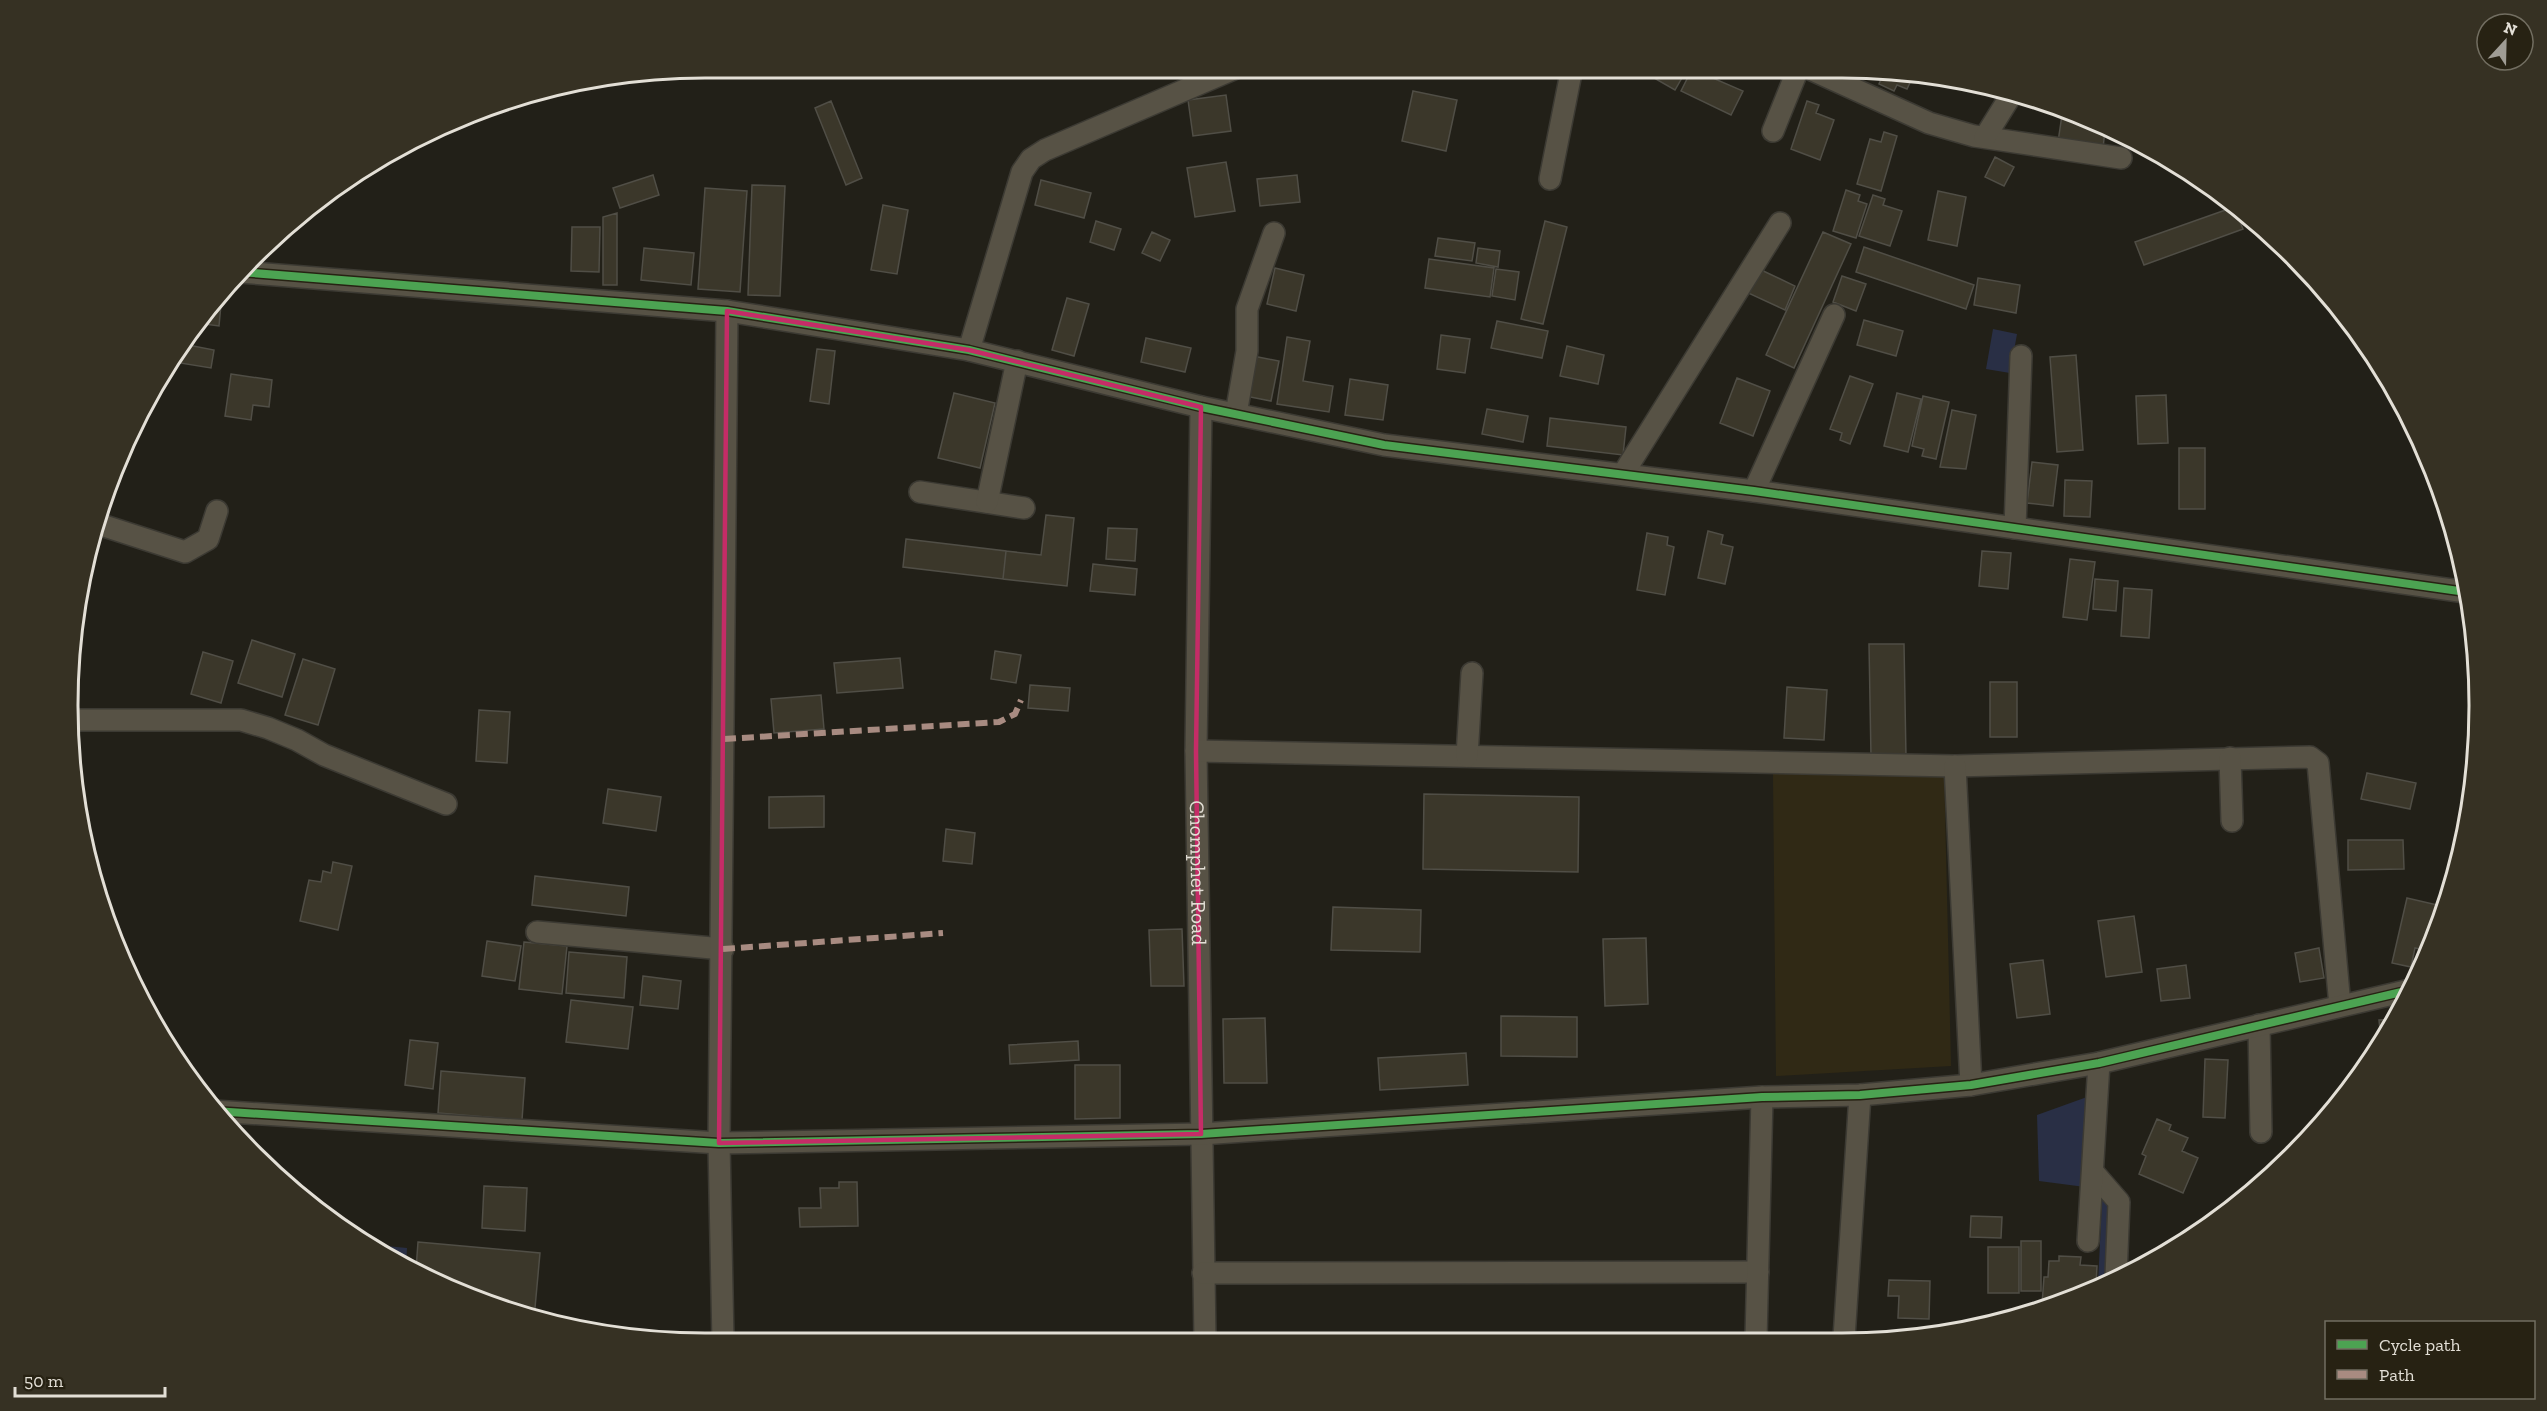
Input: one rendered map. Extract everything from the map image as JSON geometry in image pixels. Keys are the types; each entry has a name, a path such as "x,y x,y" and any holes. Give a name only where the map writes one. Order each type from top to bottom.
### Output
{"street":[{"path":"969,350 1022,172 1031,159 1045,150 1213,78"},
{"path":"1550,179 1570,78"},
{"path":"1773,131 1794,78"},
{"path":"1830,78 1929,123 1985,137 2121,158"},
{"path":"1985,137 2008,100"},
{"path":"1623,474 1780,223"},
{"path":"1236,414 1247,351 1247,309 1274,233"},
{"path":"252,273 727,311 969,350 1201,407 1384,446 1754,491 2458,591"},
{"path":"723,1333 719,1143 723,949 727,311"},
{"path":"1754,491 1834,315"},
{"path":"2015,528 2021,356"},
{"path":"987,502 1017,362"},
{"name":"Chomphet Road","path":"1201,407 1196,751 1204,1333"},
{"path":"920,492 1024,508"},
{"path":"104,526 185,552 208,539 217,511"},
{"path":"1467,756 1472,673"},
{"path":"78,720 241,720 268,728 324,755 446,804"},
{"path":"1196,751 1955,766 2310,757 2318,763 2340,1006"},
{"path":"2230,758 2232,821"},
{"path":"1955,766 1971,1085"},
{"path":"537,932 723,949"},
{"path":"228,1112 719,1143 1201,1134 1762,1097 1860,1095 1971,1085 2099,1063 2399,993"},
{"path":"2259,1025 2261,1132"},
{"path":"2088,1241 2099,1063"},
{"path":"1844,1333 1860,1095"},
{"path":"1756,1333 1762,1097"},
{"path":"2093,1172 2119,1202 2116,1269"},
{"path":"1203,1273 1758,1272"}],"highlighted area":[{"path":"727,311 969,350 1201,407 1196,751 1201,1134 719,1143"}],"shaded area":[{"path":"1993,329 2017,334 2010,373 1986,369"},
{"path":"1944,769 1951,1066 1776,1076 1773,772"},
{"path":"2087,1097 2085,1187 2039,1181 2037,1115"},
{"path":"2102,1200 2108,1200 2105,1274 2098,1278"},
{"path":"387,1246 407,1248 407,1257"}],"building":[{"path":"1654,78 1682,78 1675,90"},
{"path":"1688,78 1713,78 1743,91 1731,115 1681,91"},
{"path":"1881,79 1910,82 1907,89 1897,85 1894,91 1879,84"},
{"path":"1413,91 1457,100 1446,151 1402,141"},
{"path":"1226,95 1231,131 1193,136 1188,100"},
{"path":"831,101 862,178 846,185 815,108"},
{"path":"1807,101 1819,105 1816,113 1834,120 1820,160 1791,149"},
{"path":"2062,118 2104,136 2103,148 2058,142"},
{"path":"1884,132 1897,136 1881,191 1857,184 1870,139 1881,142"},
{"path":"1995,157 2014,167 2004,186 1985,177"},
{"path":"1226,162 1235,211 1195,217 1187,168"},
{"path":"653,175 659,195 620,208 613,188"},
{"path":"1297,175 1300,202 1260,206 1257,179"},
{"path":"1041,180 1091,193 1084,218 1035,205"},
{"path":"752,185 785,186 780,296 748,295"},
{"path":"705,188 747,191 740,292 698,289"},
{"path":"1846,190 1860,195 1858,201 1867,204 1856,238 1833,231"},
{"path":"1938,191 1966,197 1957,246 1928,240"},
{"path":"1873,195 1885,199 1883,205 1902,211 1890,246 1859,236"},
{"path":"883,205 908,210 897,274 871,270"},
{"path":"2225,210 2240,222 2243,229 2144,265 2135,242"},
{"path":"617,213 617,285 603,285 603,217"},
{"path":"1096,221 1121,229 1114,250 1090,242"},
{"path":"1545,221 1567,227 1543,324 1521,319"},
{"path":"572,227 600,227 599,272 571,271"},
{"path":"1152,232 1170,240 1160,261 1142,253"},
{"path":"1823,232 1851,244 1794,368 1766,355"},
{"path":"1438,238 1475,243 1472,261 1435,256"},
{"path":"1864,247 1974,285 1966,309 1856,272"},
{"path":"644,248 694,253 691,285 641,280"},
{"path":"1478,248 1500,251 1498,267 1476,263"},
{"path":"1429,259 1494,268 1490,297 1425,288"},
{"path":"1275,268 1304,275 1296,311 1267,304"},
{"path":"1757,268 1795,286 1785,310 1746,292"},
{"path":"1496,269 1519,272 1515,300 1492,296"},
{"path":"1842,276 1866,284 1856,311 1833,302"},
{"path":"1978,278 2020,285 2016,313 1974,305"},
{"path":"1067,298 1089,304 1074,356 1052,350"},
{"path":"221,308 219,326 208,325"},
{"path":"1864,320 1903,331 1896,356 1857,345"},
{"path":"1497,321 1548,331 1542,358 1491,348"},
{"path":"1441,335 1470,339 1465,373 1437,369"},
{"path":"1287,337 1310,341 1303,381 1333,386 1329,412 1277,404"},
{"path":"1146,338 1191,348 1185,372 1141,362"},
{"path":"192,346 214,350 211,368 180,363"},
{"path":"1567,346 1604,355 1598,384 1560,376"},
{"path":"817,349 835,351 829,404 810,401"},
{"path":"2076,355 2083,450 2057,452 2050,357"},
{"path":"1253,356 1279,361 1271,401 1245,396"},
{"path":"231,374 272,380 269,407 253,405 251,420 225,416"},
{"path":"1850,376 1873,384 1850,444 1840,440 1842,433 1830,429"},
{"path":"1737,378 1770,391 1753,436 1720,423"},
{"path":"1350,379 1388,385 1383,420 1345,415"},
{"path":"954,393 995,403 980,468 938,458"},
{"path":"1897,393 1921,399 1908,452 1884,446"},
{"path":"2166,395 2168,443 2138,444 2136,396"},
{"path":"1923,396 1949,402 1936,459 1922,456 1924,449 1912,446"},
{"path":"1487,409 1528,416 1523,442 1482,434"},
{"path":"1952,410 1976,415 1966,469 1940,467"},
{"path":"1550,418 1626,427 1623,455 1547,446"},
{"path":"2179,448 2205,448 2205,509 2179,509"},
{"path":"2032,462 2058,465 2053,506 2027,503"},
{"path":"2065,480 2092,481 2090,517 2064,516"},
{"path":"1046,515 1074,518 1067,586 1003,579 1006,551 1041,555"},
{"path":"1108,528 1137,529 1135,561 1106,559"},
{"path":"1708,531 1723,535 1721,544 1733,547 1725,584 1698,578"},
{"path":"1647,533 1668,537 1667,545 1674,547 1665,595 1637,590"},
{"path":"906,539 1006,551 1003,579 903,567"},
{"path":"1982,551 2011,553 2008,589 1979,586"},
{"path":"2070,559 2095,562 2087,620 2063,617"},
{"path":"1093,564 1137,569 1135,595 1090,591"},
{"path":"2095,579 2118,581 2116,611 2093,609"},
{"path":"2124,588 2152,590 2149,638 2121,636"},
{"path":"252,640 295,654 282,697 238,683"},
{"path":"1869,644 1904,644 1906,757 1871,757"},
{"path":"995,651 1021,655 1016,683 991,679"},
{"path":"203,652 233,661 221,703 191,694"},
{"path":"900,658 903,688 837,693 834,663"},
{"path":"303,659 335,669 318,725 285,715"},
{"path":"1990,682 2017,682 2017,737 1990,737"},
{"path":"1030,685 1070,688 1068,711 1028,708"},
{"path":"1787,687 1827,690 1824,740 1784,738"},
{"path":"821,695 824,729 774,733 771,699"},
{"path":"479,710 510,712 507,763 476,761"},
{"path":"2367,773 2416,783 2410,809 2361,799"},
{"path":"608,789 661,797 656,831 603,823"},
{"path":"1424,794 1579,797 1578,872 1423,869"},
{"path":"824,796 824,827 769,828 769,797"},
{"path":"946,829 975,833 972,864 943,861"},
{"path":"2348,840 2403,840 2404,869 2348,870"},
{"path":"333,862 352,866 338,930 300,921 309,880 321,882 323,871 331,873"},
{"path":"535,876 629,887 626,916 532,905"},
{"path":"2407,898 2437,905 2420,949 2415,948 2411,967 2392,963"},
{"path":"1333,907 1421,910 1420,952 1331,950"},
{"path":"2134,916 2142,972 2106,977 2098,921"},
{"path":"1182,929 1184,986 1151,986 1149,930"},
{"path":"1646,938 1648,1004 1605,1006 1603,939"},
{"path":"487,941 521,946 515,981 482,976"},
{"path":"524,942 567,946 562,994 519,989"},
{"path":"2319,948 2324,978 2300,982 2295,953"},
{"path":"569,952 627,957 624,998 566,993"},
{"path":"2043,960 2050,1014 2017,1018 2010,964"},
{"path":"2186,965 2190,998 2161,1001 2157,969"},
{"path":"643,976 681,981 678,1009 640,1005"},
{"path":"571,1000 633,1007 628,1049 566,1042"},
{"path":"1501,1016 1577,1017 1577,1057 1501,1056"},
{"path":"1265,1018 1267,1083 1224,1083 1223,1019"},
{"path":"410,1040 438,1043 433,1089 405,1085"},
{"path":"1078,1041 1079,1060 1010,1064 1009,1045"},
{"path":"1466,1053 1468,1085 1380,1090 1378,1058"},
{"path":"2205,1059 2228,1060 2225,1118 2203,1117"},
{"path":"1075,1065 1120,1065 1120,1118 1075,1119"},
{"path":"441,1071 525,1078 522,1120 438,1113"},
{"path":"2157,1119 2171,1125 2169,1130 2188,1138 2182,1151 2198,1158 2183,1193 2139,1174 2146,1156 2142,1154"},
{"path":"839,1182 857,1182 858,1226 800,1227 799,1208 821,1208 820,1188 839,1188"},
{"path":"484,1186 527,1188 525,1231 482,1228"},
{"path":"1971,1216 2002,1217 2001,1238 1970,1237"},
{"path":"2021,1241 2041,1241 2041,1291 2021,1291"},
{"path":"418,1242 540,1253 535,1309 465,1285 417,1262"},
{"path":"1988,1247 2019,1247 2019,1293 1988,1293"},
{"path":"2059,1256 2081,1257 2080,1265 2097,1266 2096,1278 2042,1300 2044,1277 2048,1277 2049,1261 2059,1261"},
{"path":"1889,1280 1930,1281 1929,1319 1898,1318 1899,1296 1888,1296"}],"marked path":[{"path":"724,739 999,722 1015,714 1021,700"},
{"path":"723,949 943,933"}],"cycle path":[{"path":"252,273 727,311 969,350 1201,407 1384,445 1754,491 2458,591"},
{"path":"228,1112 719,1143 1201,1134 1762,1097 1860,1095 1971,1085 2099,1063 2399,993"}]}
